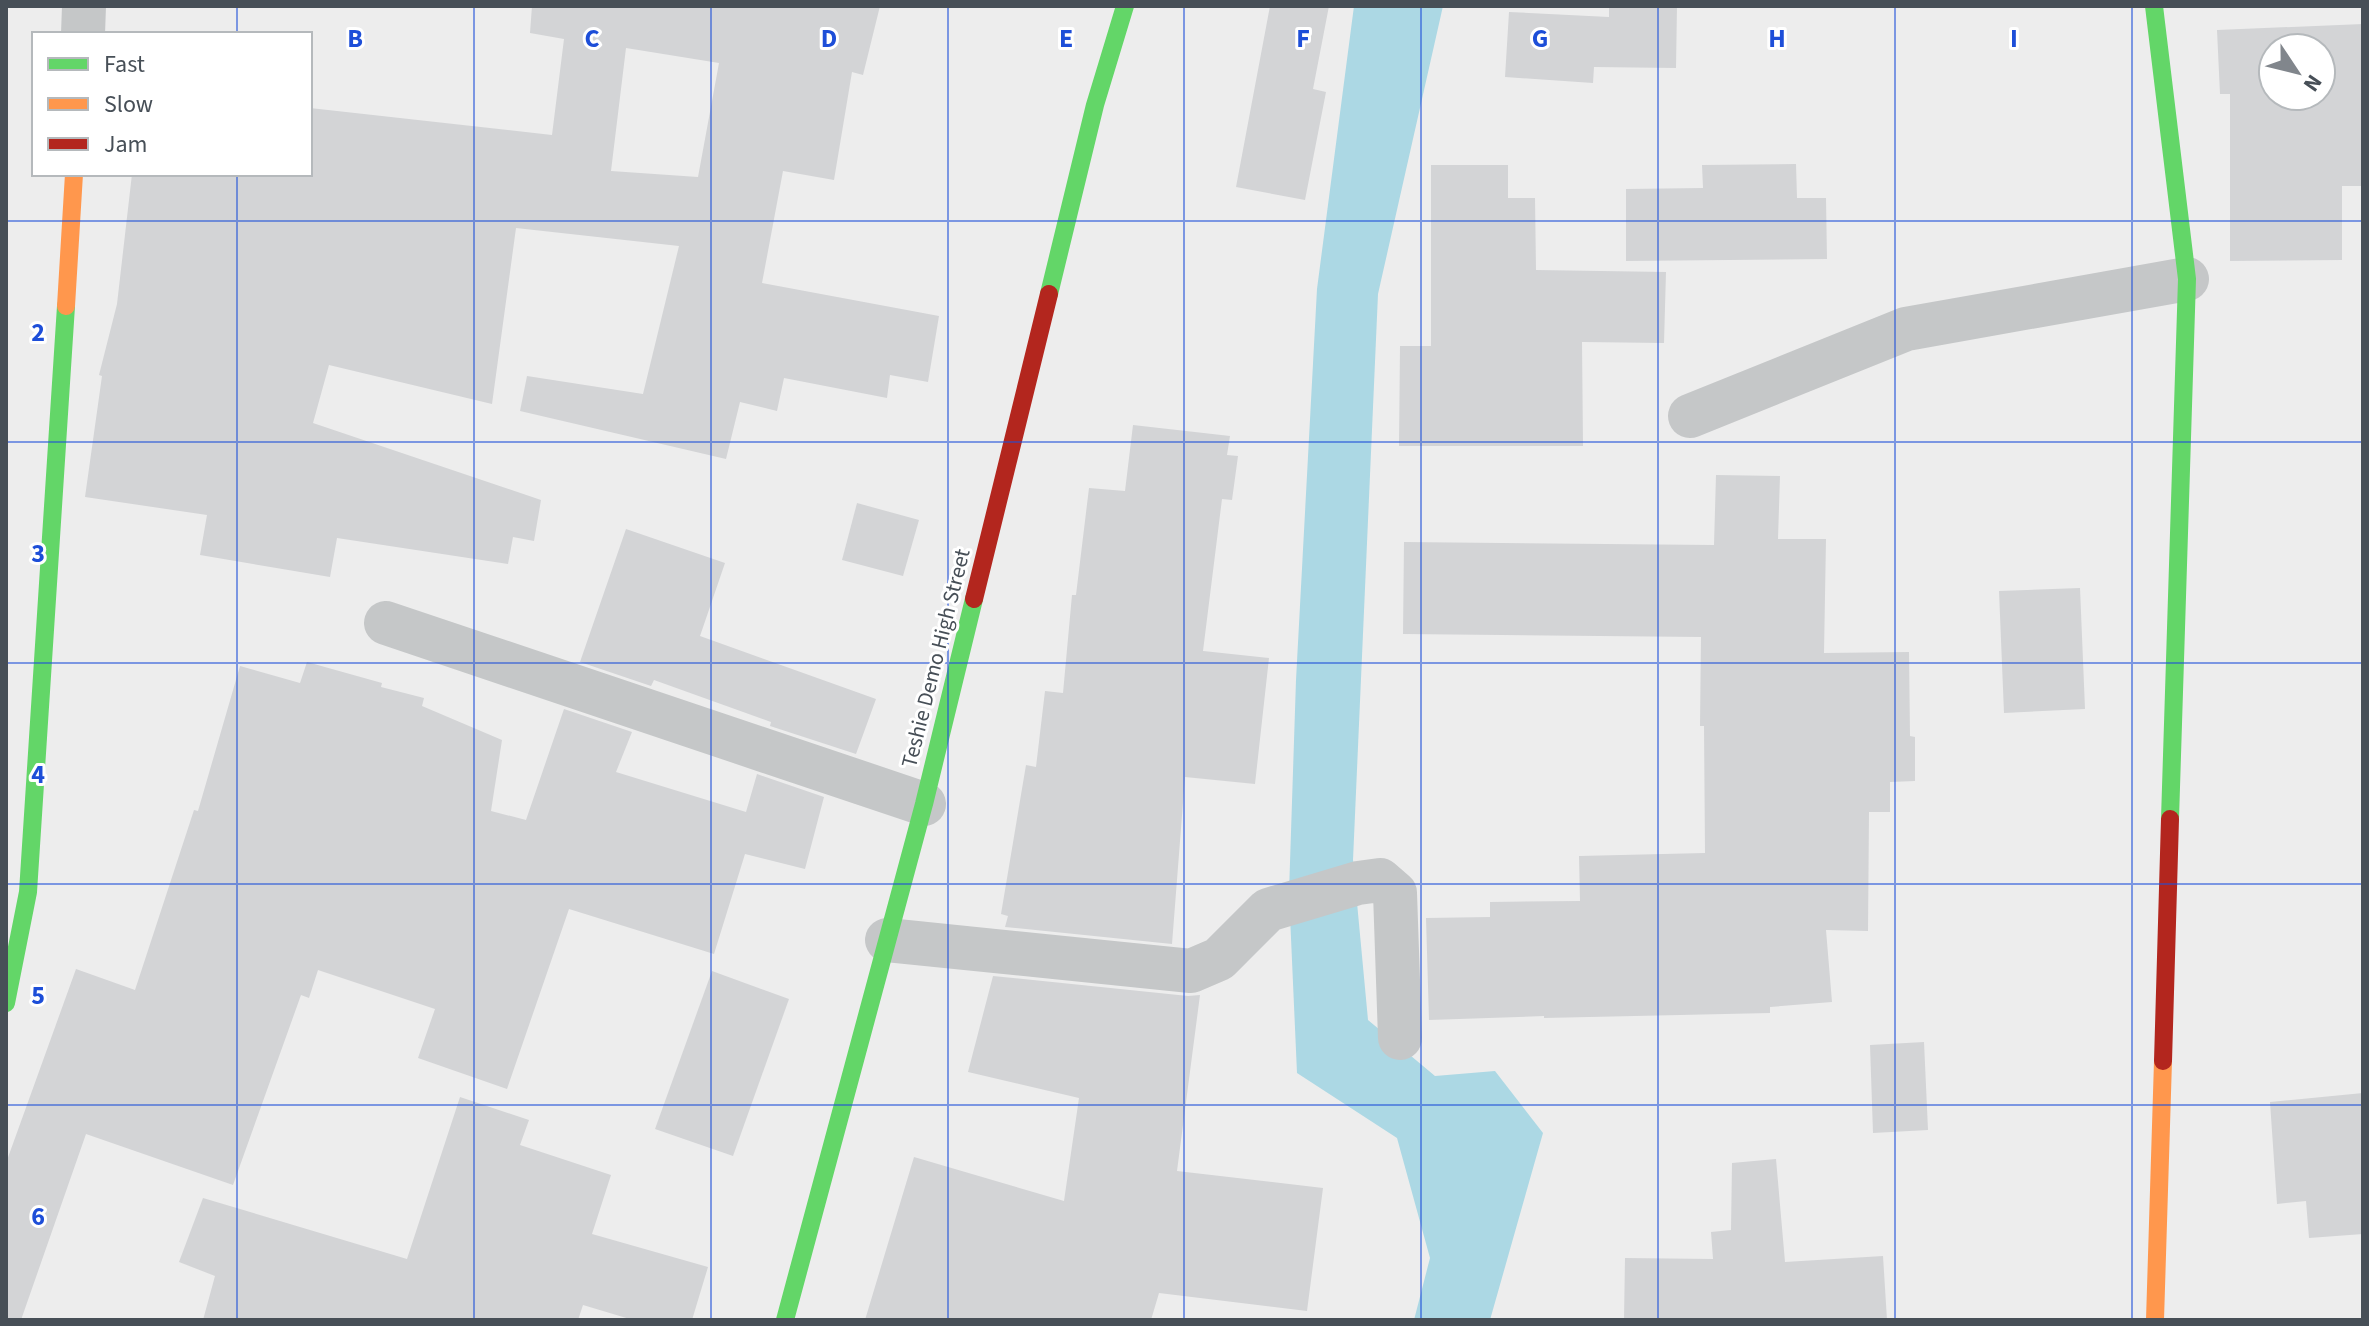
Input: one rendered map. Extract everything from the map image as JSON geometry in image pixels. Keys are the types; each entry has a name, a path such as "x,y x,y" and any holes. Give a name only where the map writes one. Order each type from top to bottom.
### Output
{"street":[{"path":"83,32 84,6"},
{"name":"Teshie Demo High Street","path":"785,1320 924,804 1095,105 1125,6"},
{"path":"2154,6 2187,279 2155,1320"},
{"path":"6,1003 28,892 74,176"},
{"path":"1690,416 1906,329 2187,279"},
{"path":"386,623 924,804"},
{"path":"887,940 1191,971 1219,959 1268,910 1358,883 1380,880 1395,893 1400,1038"}],"water":[{"path":"1354,6 1443,6 1378,294 1353,860 1368,1020 1435,1076 1495,1071 1543,1133 1490,1320 1414,1320 1430,1258 1397,1138 1297,1073 1289,893 1296,680 1317,289"}],"building":[{"path":"532,6 880,6 863,75 852,72 834,180 783,171 762,283 939,316 928,382 890,375 887,398 784,378 777,411 740,402 726,459 520,411 527,376 643,394 679,246 516,228 492,404 329,365 313,423 541,500 534,541 513,537 508,564 337,538 330,577 200,555 207,515 85,497 102,376 99,375 117,304 132,176 312,176 312,108 552,135 564,39 530,33","holes":["626,48 719,63 698,177 611,171"]},
{"path":"1270,6 1329,6 1313,89 1326,92 1305,200 1236,187"},
{"path":"1609,6 1677,6 1676,68 1594,67 1593,83 1505,77 1509,12 1609,17"},
{"path":"2363,24 2363,186 2342,186 2342,260 2230,261 2230,94 2220,94 2217,30"},
{"path":"1796,164 1797,198 1826,198 1827,259 1626,261 1626,189 1703,188 1702,165"},
{"path":"1431,165 1508,165 1508,198 1535,198 1536,270 1666,272 1664,343 1582,342 1583,446 1399,446 1400,346 1431,346"},
{"path":"1133,425 1230,436 1227,455 1238,456 1232,500 1222,499 1203,651 1269,658 1255,784 1185,777 1172,944 1005,927 1008,916 1001,914 1026,765 1036,767 1045,691 1063,693 1072,595 1076,595 1089,488 1125,491"},
{"path":"1716,475 1780,476 1778,539 1826,539 1824,653 1909,652 1910,736 1915,737 1915,781 1890,782 1890,812 1869,812 1868,931 1826,930 1832,1002 1770,1007 1770,1013 1429,1020 1426,918 1490,917 1490,902 1580,901 1579,856 1705,853 1704,726 1700,726 1701,637 1403,634 1404,542 1714,545"},
{"path":"857,503 919,520 903,576 842,560"},
{"path":"626,529 725,563 700,636 876,699 856,754 770,726 771,722 654,680 651,686 580,662"},
{"path":"2080,588 2085,709 2004,713 1999,591"},
{"path":"307,662 424,698 422,706 502,740 491,811 526,820 564,709 632,732 616,772 746,812 757,774 824,797 805,869 745,854 714,954 569,909 507,1089 418,1058 435,1009 318,970 309,998 301,995 233,1185 86,1134 21,1320 6,1320 6,1163 76,969 135,990 194,810 198,811 240,666 300,683"},
{"path":"712,971 789,999 733,1156 655,1129"},
{"path":"993,976 1200,995 1177,1171 1323,1188 1307,1311 1159,1293 1151,1320 865,1320 914,1157 1064,1201 1079,1098 968,1072"},
{"path":"1924,1042 1928,1130 1873,1133 1870,1045"},
{"path":"2363,1093 2363,1234 2309,1238 2306,1201 2277,1204 2270,1102"},
{"path":"460,1097 529,1120 520,1145 611,1175 592,1234 708,1267 692,1320 633,1320 583,1305 578,1320 203,1320 215,1276 179,1262 203,1198 407,1259"},
{"path":"1776,1159 1785,1262 1883,1256 1887,1320 1624,1320 1625,1258 1713,1259 1711,1232 1731,1230 1732,1163"}],"traffic: fast":[{"path":"1049,294 1095,105 1125,6"},
{"path":"2154,6 2187,279 2170,819"},
{"path":"6,1003 28,892 66,306"},
{"path":"785,1320 924,804 974,599"}],"traffic: slow":[{"path":"66,306 74,176"},
{"path":"2155,1320 2163,1061"}],"traffic: jam":[{"path":"974,599 1049,294"},
{"path":"2163,1061 2170,819"}]}
